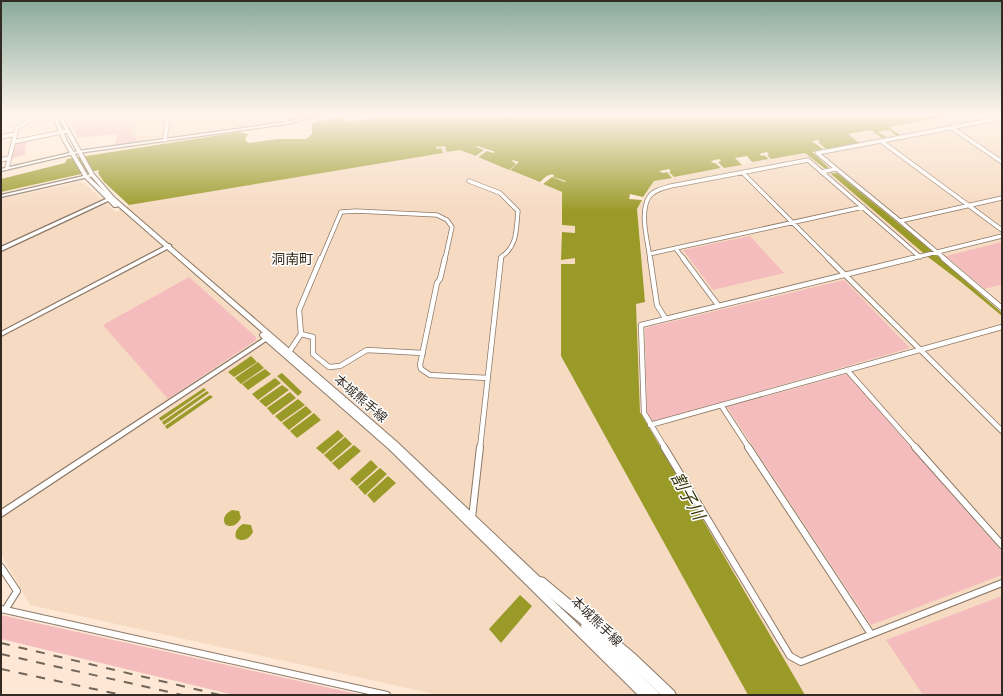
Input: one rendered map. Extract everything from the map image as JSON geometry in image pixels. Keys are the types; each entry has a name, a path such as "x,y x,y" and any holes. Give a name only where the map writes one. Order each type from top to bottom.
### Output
{"highway":[{"path":"540,582 631,658 670,695"}],"main road":[{"name":"本城熊手線","path":"69,147 108,200 167,247"},
{"name":"本城熊手線","path":"75,147 89,175 112,198 540,582 655,695"},
{"name":"本城熊手線","path":"268,337 289,352 396,444 644,695"}],"street":[{"path":"7,168 12,147"},
{"path":"1,170 119,147"},
{"path":"846,147 817,153 1002,308"},
{"path":"890,147 1002,230"},
{"path":"981,147 1002,162"},
{"path":"1,160 9,158"},
{"path":"665,318 657,305 648,254 644,214 649,197 656,191 663,188 808,160 923,256"},
{"path":"821,172 836,169"},
{"path":"743,173 1002,431"},
{"path":"1,196 89,175"},
{"path":"469,181 500,193 514,205 518,211 514,245 509,253 502,257 470,520"},
{"path":"900,221 1002,198"},
{"path":"1,249 108,200"},
{"path":"648,254 863,207"},
{"path":"289,352 301,334 299,310 341,212 356,211 437,215 447,220 452,227 440,279 437,283 420,365 421,370 423,373 430,375 488,378"},
{"path":"1002,236 641,325 644,413 790,656 801,662 1002,583"},
{"path":"1,334 167,247"},
{"path":"676,248 718,305"},
{"path":"650,425 1002,327"},
{"path":"301,334 313,337 311,351 312,355 328,367 333,368 345,364 360,353 367,350 423,353"},
{"path":"1,514 268,337"},
{"path":"847,370 1002,545"},
{"path":"721,405 871,634"},
{"path":"1,567 17,591 3,609 387,695"}],"shaded area":[{"path":"14,147 26,147 25,155 12,158"},
{"path":"436,147 447,147 448,152 460,150 562,192 562,225 575,226 575,233 562,232 564,259 575,258 575,264 561,264 561,356 748,695 439,695 30,605 1,554 1,199 79,182 84,183 116,212 129,205 437,149"},
{"path":"835,147 1002,147 1002,695 805,695 640,412 636,304 645,302 637,209 654,181 805,153 823,168 828,168 811,152"},
{"path":"750,236 784,273 713,290 683,250"},
{"path":"1002,242 1002,287 999,285 985,289 946,256"},
{"path":"189,277 256,337 256,340 168,399 103,325"},
{"path":"844,280 910,348 652,422 647,412 645,328"},
{"path":"847,374 1002,552 1002,575 871,625 727,407"},
{"path":"1002,596 1002,695 923,695 886,640"},
{"path":"1,615 362,695 234,695 1,639"}],"water":[{"path":"140,147 436,147 437,149 441,148 443,153 129,205 104,182 98,173 99,170 1,192 1,179 65,163 67,159"},
{"path":"445,147 477,147 484,150 476,156 460,150 447,152"},
{"name":"割子川","path":"482,147 821,147 823,149 812,152 829,168 824,168 805,153 771,159 767,155 769,154 767,152 759,154 762,156 764,155 769,159 752,162 747,156 735,158 742,165 724,168 718,162 721,161 719,159 711,161 721,168 674,177 669,172 671,171 669,169 659,171 663,173 667,172 672,178 654,181 643,197 630,194 629,199 642,200 637,209 645,302 636,304 640,412 805,695 748,695 561,356 561,264 575,264 575,258 561,260 562,232 575,233 575,226 562,225 562,192 543,184 552,177 565,182 566,181 553,177 554,175 550,175 540,182 510,170 519,162 513,160 512,161 516,164 509,170 478,157 487,151 493,153 495,152"},
{"path":"837,173 926,246 1002,313 1002,316 928,257 831,174"},
{"path":"251,356 257,362 234,377 228,372"},
{"path":"258,362 264,368 241,384 235,378"},
{"path":"265,369 271,374 248,390 242,384"},
{"path":"282,373 302,392 298,396 277,376"},
{"path":"275,378 281,383 258,400 252,394"},
{"path":"282,385 289,390 266,407 259,401"},
{"path":"204,388 206,390 161,421 159,418"},
{"path":"207,391 209,393 164,425 162,422"},
{"path":"290,392 296,398 273,415 267,408"},
{"path":"210,395 213,397 167,429 165,426"},
{"path":"298,399 305,405 281,422 275,416"},
{"path":"306,406 312,412 289,430 282,423"},
{"path":"314,413 321,420 297,438 290,431"},
{"path":"338,430 344,436 323,454 316,448"},
{"path":"345,437 352,444 331,462 324,455"},
{"path":"354,445 361,451 339,470 332,463"},
{"path":"371,460 378,467 357,486 350,479"},
{"path":"380,468 387,474 365,495 358,487"},
{"path":"388,476 396,483 374,503 367,495"},
{"path":"232,510 239,511 241,518 236,524 230,526 225,524 224,518 226,514"},
{"path":"243,524 251,525 253,532 248,538 241,540 236,538 236,532"},
{"path":"520,595 532,606 501,643 489,629"}],"waterway":[{"path":"826,168 833,174"}],"railway":[{"path":"1,643 220,695"},
{"path":"1,654 182,695"},
{"path":"1,669 122,695"}],"district":[{"name":"洞南町","path":"292,259"}]}
